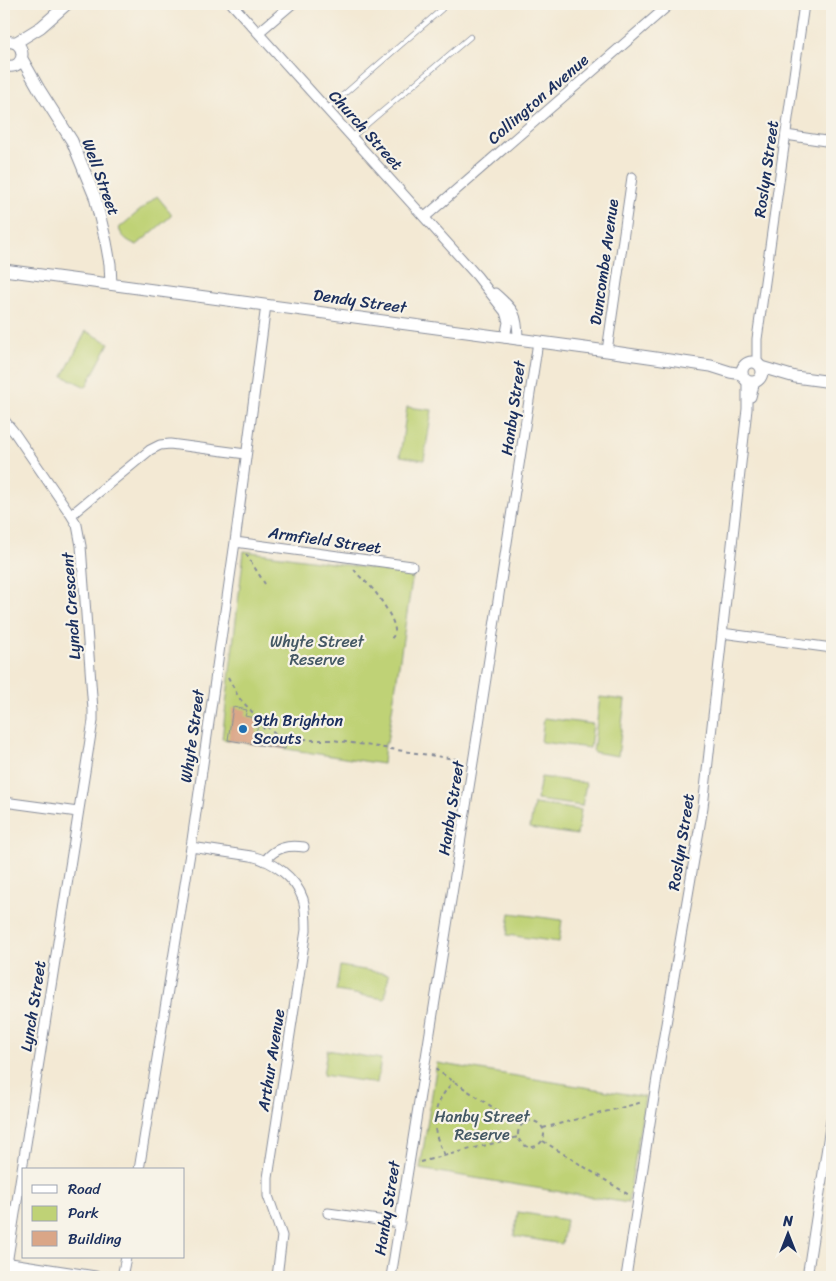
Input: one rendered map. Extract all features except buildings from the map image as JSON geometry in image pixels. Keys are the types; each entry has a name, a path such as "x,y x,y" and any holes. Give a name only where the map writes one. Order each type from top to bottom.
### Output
{"street":[{"path":"10,54 67,4"},
{"name":"Church Street","path":"232,4 477,276 505,312 508,322 505,338"},
{"path":"258,33 292,4"},
{"name":"Collington Avenue","path":"425,217 670,4"},
{"name":"Roslyn Street","path":"626,1277 659,1065 703,807 747,409 804,4"},
{"name":"Well Street","path":"10,54 38,89 72,141 95,197 110,264 111,284"},
{"path":"786,135 832,142"},
{"name":"Duncombe Avenue","path":"607,351 632,177"},
{"name":"Dendy Street","path":"4,270 832,382"},
{"name":"Church Street","path":"477,276 514,311 518,323 518,340"},
{"name":"Whyte Street","path":"140,1168 191,848 235,542 266,305"},
{"name":"Hanby Street","path":"392,1277 538,342"},
{"name":"Lynch Crescent","path":"4,420 71,515 77,525 82,546 93,715 78,812"},
{"path":"71,515 150,450 160,445 170,444 246,454"},
{"name":"Armfield Street","path":"235,542 412,566"},
{"path":"722,633 832,648"},
{"path":"4,802 78,812"},
{"name":"Lynch Street","path":"6,1263 78,812"},
{"path":"266,860 269,855 284,846 304,847"},
{"name":"Arthur Avenue","path":"191,848 251,856 266,860 290,878 297,887 305,908 306,930 268,1178 268,1196 282,1236 276,1277"},
{"path":"806,1277 832,1114"},
{"path":"328,1213 400,1223"},
{"path":"122,1277 126,1258"},
{"path":"6,1263 95,1277"}],"lane":[{"path":"327,109 442,8"},
{"path":"352,137 470,37"}],"path":[{"path":"245,552 265,584"},
{"path":"352,558 354,571 377,594 391,619 395,631 391,639"},
{"path":"228,677 239,698 252,712 264,720 272,733 285,738"},
{"path":"260,718 268,736 333,740 461,760"},
{"path":"435,1069 521,1126"},
{"path":"445,1156 435,1132 435,1114 441,1096 454,1081"},
{"path":"543,1128 644,1102"},
{"path":"532,1120 543,1128 545,1132 543,1141 540,1144 531,1147 523,1144 518,1138 518,1133 524,1123 532,1120"},
{"path":"420,1162 518,1138"},
{"path":"543,1141 628,1195"}],"green space":[{"path":"157,196 171,213 171,216 137,245 123,237 119,228"},
{"path":"86,331 109,343 86,387 63,376"},
{"path":"407,407 432,410 424,460 400,456"},
{"name":"Whyte Street Reserve","path":"244,551 413,574 383,764 222,739"},
{"path":"600,697 625,700 618,756 593,752"},
{"path":"544,718 593,724 590,748 541,742"},
{"path":"541,777 586,783 582,806 537,800"},
{"path":"534,804 581,810 577,835 530,828"},
{"path":"510,913 562,920 559,942 507,935"},
{"path":"340,966 389,974 385,999 336,991"},
{"path":"327,1050 381,1059 377,1083 323,1075"},
{"name":"Hanby Street Reserve","path":"437,1063 645,1097 628,1203 420,1169"},
{"path":"518,1212 566,1220 562,1244 514,1236"}],"place":[{"name":"9th Brighton Scouts","path":"243,729"}]}
